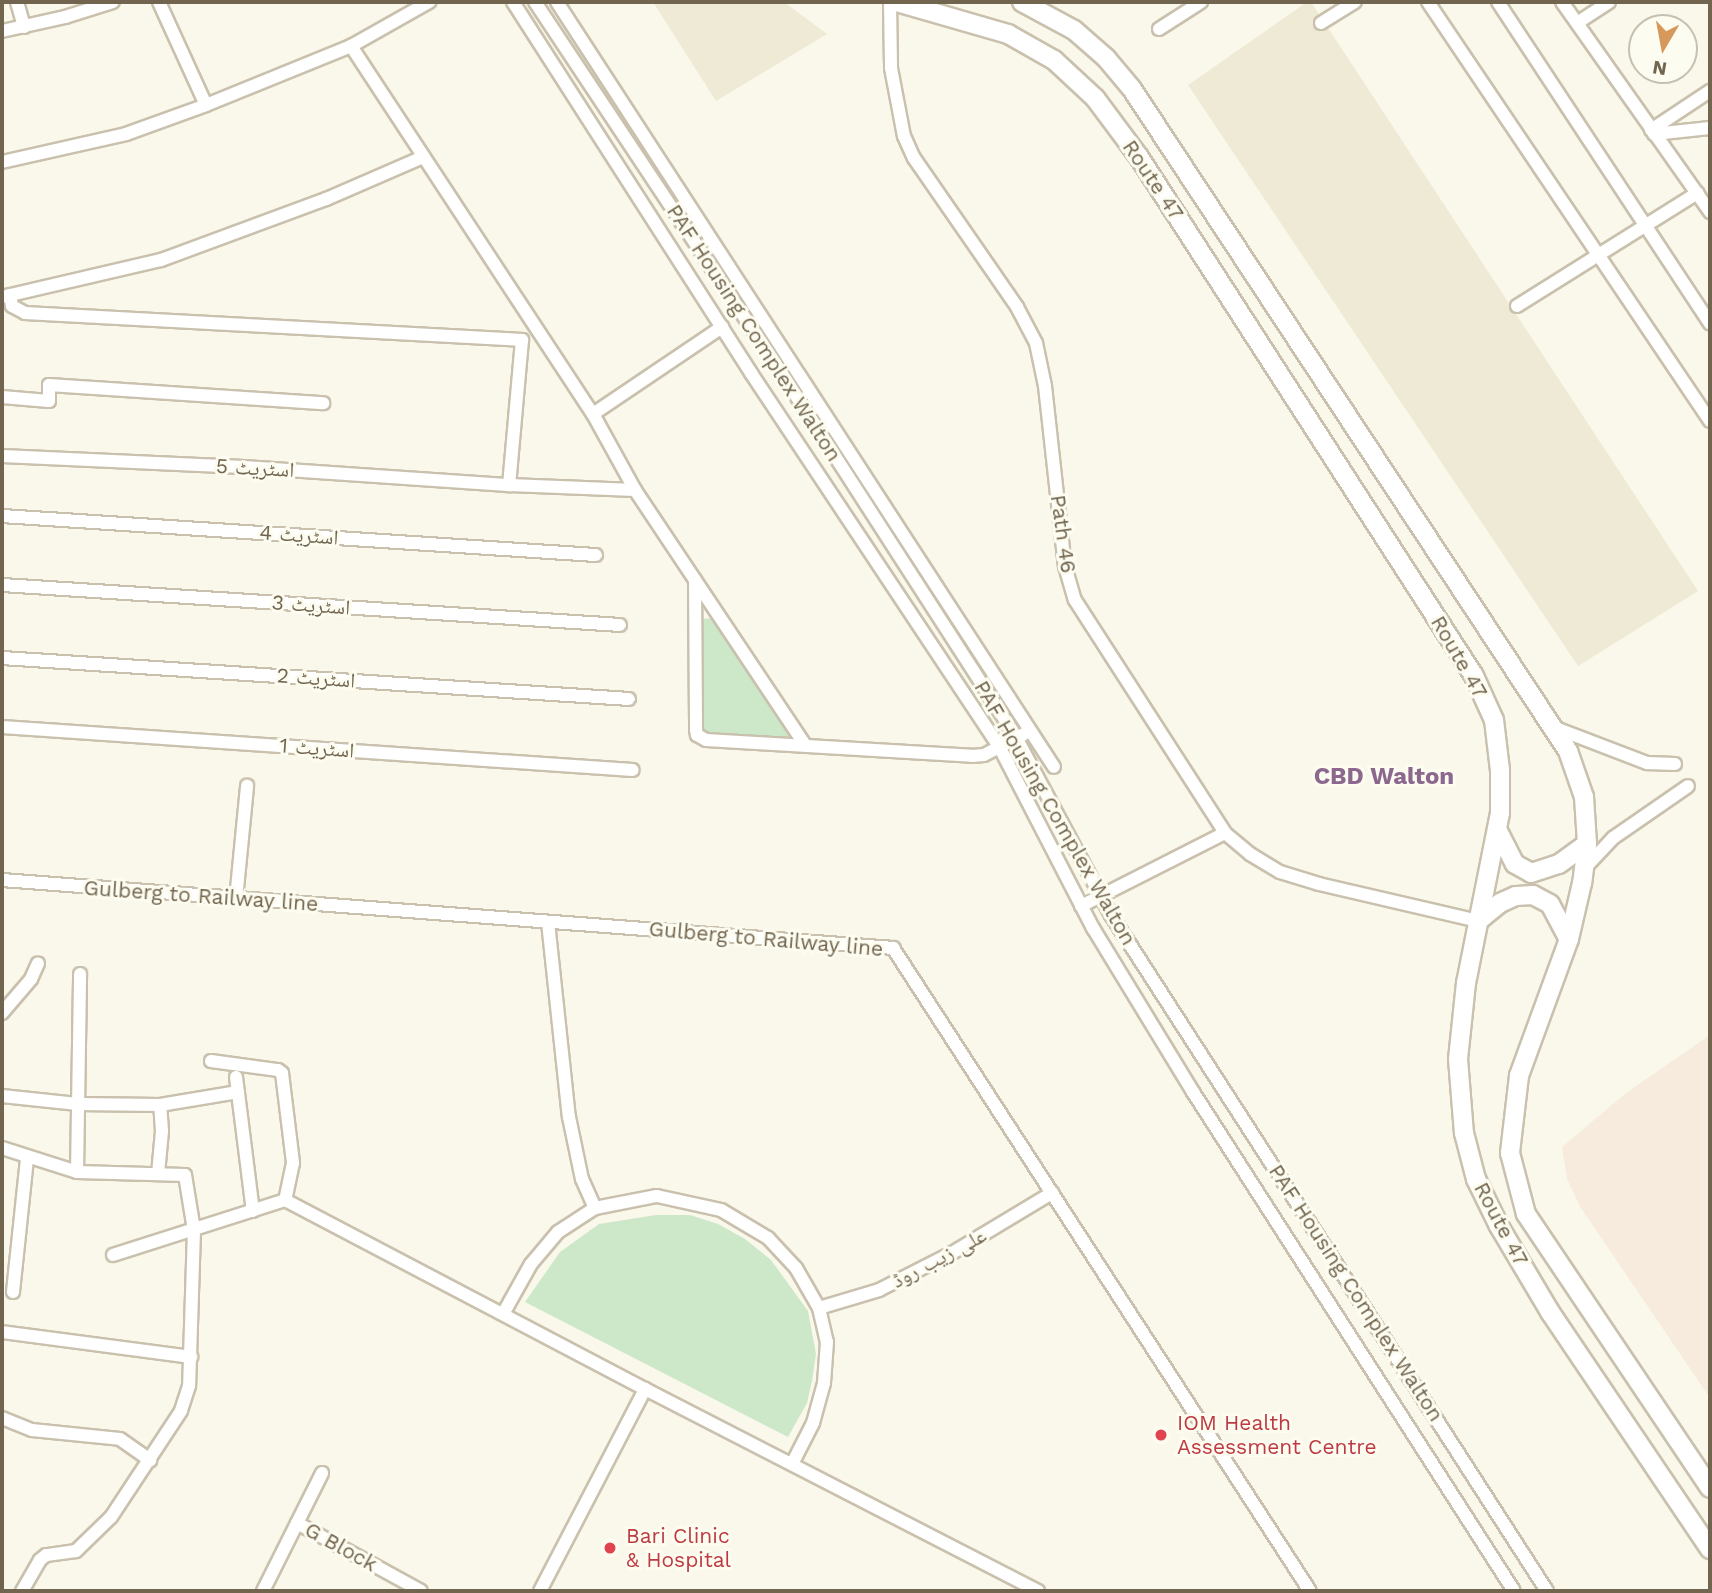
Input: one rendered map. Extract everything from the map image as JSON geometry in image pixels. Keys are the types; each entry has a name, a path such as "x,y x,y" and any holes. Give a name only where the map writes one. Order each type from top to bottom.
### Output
{"street":[{"path":"17,2 24,27"},
{"path":"2,31 113,2"},
{"path":"159,2 206,105"},
{"path":"2,162 62,151 126,134 206,105 351,46 429,2"},
{"name":"PAF Housing Complex Walton","path":"513,2 722,327 1000,748 1081,906 1193,1092 1514,1591"},
{"name":"PAF Housing Complex Walton","path":"536,2 775,363 1017,739 1102,898 1547,1591"},
{"path":"557,2 1054,767"},
{"name":"Path 46","path":"890,2 891,68 904,136 915,158 1017,307 1036,343 1045,386 1065,566 1075,600 1225,833 1250,854 1280,872 1319,884 1478,921"},
{"name":"Route 47","path":"897,2 1008,34 1054,60 1095,98 1139,157 1475,676 1494,720 1500,770 1497,828 1466,983 1458,1059 1464,1133 1476,1179 1499,1226 1550,1312 1710,1549"},
{"name":"Route 47","path":"1022,2 1074,30 1106,58 1132,89 1568,751 1584,797 1587,844 1584,869 1569,939 1519,1076 1510,1153 1526,1214 1710,1488"},
{"path":"1159,30 1201,2"},
{"path":"1321,23 1355,2"},
{"path":"1428,2 1600,253 1710,421"},
{"path":"1498,2 1710,323"},
{"path":"1562,2 1710,212"},
{"path":"1577,23 1609,2"},
{"path":"351,46 593,414 635,490 805,745"},
{"path":"1653,132 1710,91"},
{"path":"1653,132 1710,128"},
{"path":"424,157 326,199 161,260 6,296 12,306 25,313 522,340 537,332"},
{"path":"1517,306 1697,192"},
{"path":"593,414 722,327"},
{"path":"509,485 522,340"},
{"path":"2,397 49,401 49,385 323,403"},
{"name":"اسٹریٹ 5","path":"2,456 635,490"},
{"name":"اسٹریٹ 4","path":"2,516 596,555"},
{"path":"695,580 697,735 706,740 972,756 1000,748 1030,730"},
{"name":"اسٹریٹ 3","path":"2,585 620,625"},
{"name":"اسٹریٹ 2","path":"2,658 629,699"},
{"name":"اسٹریٹ 1","path":"2,727 633,770"},
{"path":"1553,727 1647,763 1675,764"},
{"path":"236,898 247,786"},
{"path":"1584,869 1613,838 1688,786"},
{"path":"1497,828 1507,854 1515,864 1531,873 1559,864 1587,844"},
{"path":"1081,906 1102,898 1225,833"},
{"name":"Gulberg to Railway line","path":"2,880 893,948 1310,1591"},
{"path":"1478,921 1508,899 1533,895 1549,904 1569,939"},
{"path":"548,922 569,1117 582,1179 595,1208"},
{"path":"2,1013 31,979 37,963"},
{"path":"77,1172 80,974"},
{"path":"211,1061 282,1073 293,1163 285,1200"},
{"path":"236,1077 253,1211"},
{"path":"2,1096 78,1104 160,1105 238,1092"},
{"path":"158,1174 162,1130 160,1105"},
{"path":"2,1148 77,1172 185,1175 194,1230 189,1386 181,1412 111,1517 76,1551 46,1555 40,1560 22,1591"},
{"path":"13,1292 27,1158"},
{"name":"علی زیب روڈ","path":"819,1308 890,1284 952,1253 1052,1193"},
{"path":"503,1314 531,1264 558,1232 595,1208 657,1196 720,1210 768,1238 796,1268 819,1308 827,1342 824,1383 813,1423 792,1464"},
{"path":"113,1255 285,1200 1038,1591"},
{"path":"2,1332 191,1357"},
{"path":"540,1591 645,1389"},
{"path":"2,1418 32,1430 120,1439 150,1460"},
{"path":"263,1591 322,1473"},
{"name":"G Block","path":"297,1523 421,1591"}],"shaded area":[{"path":"653,2 784,2 827,34 716,101"},
{"path":"1307,2 1311,2 1698,591 1578,666 1188,85"},
{"path":"1710,1035 1710,1398 1581,1208 1567,1179 1562,1147 1626,1093"}],"green space":[{"path":"715,618 794,739 703,732 699,619"},
{"path":"656,1215 690,1215 718,1224 745,1239 771,1260 808,1311 816,1354 812,1381 807,1403 788,1437 525,1302 560,1252 599,1224"}],"place":[{"name":"IOM Health Assessment Centre","path":"1161,1435"},
{"name":"Bari Clinic & Hospital","path":"610,1548"}],"district":[{"name":"CBD Walton","path":"1384,777"}]}
